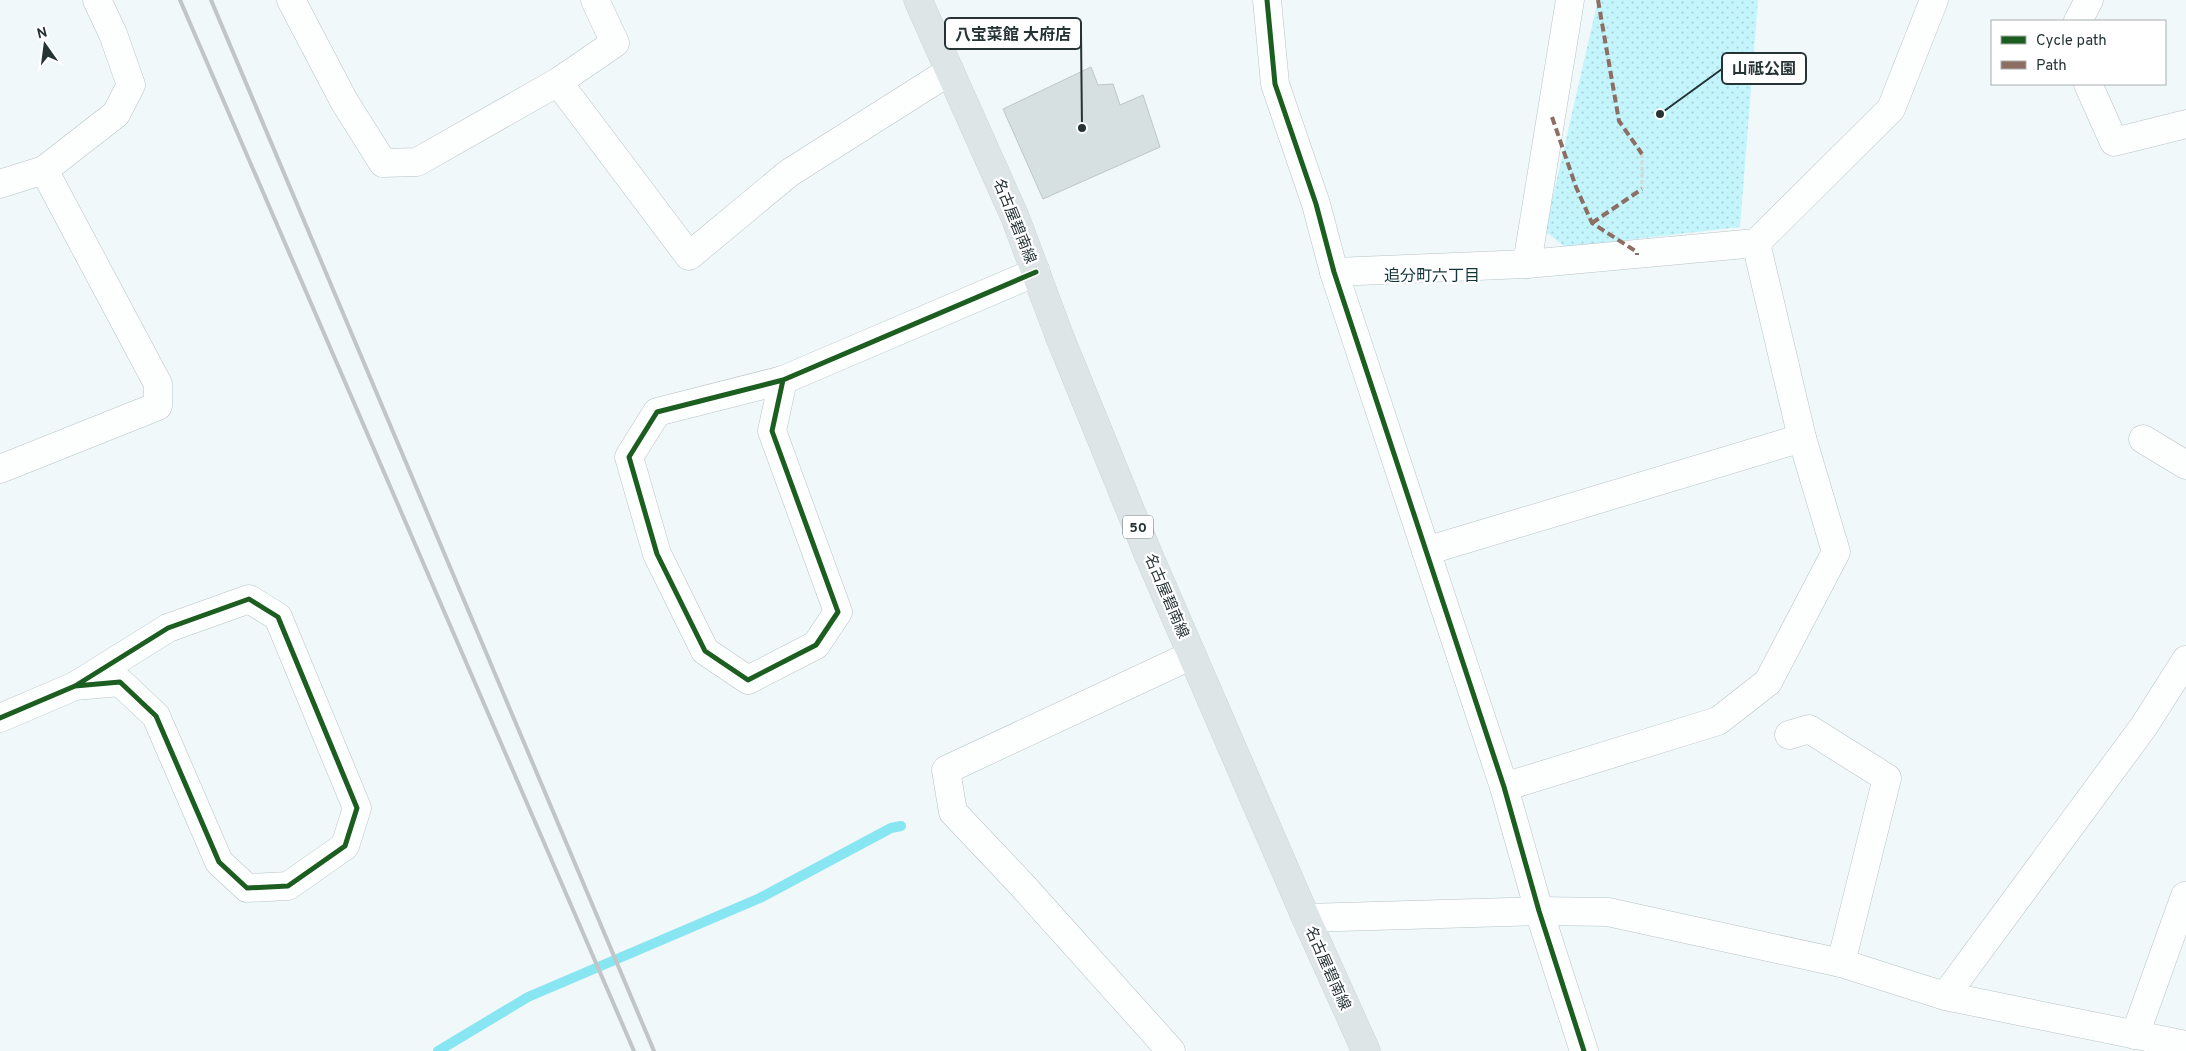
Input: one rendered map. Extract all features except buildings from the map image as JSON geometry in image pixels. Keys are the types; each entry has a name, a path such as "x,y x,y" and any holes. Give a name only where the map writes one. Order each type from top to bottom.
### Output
{"main road":[{"name":"名古屋碧南線","path":"918,0 1015,217 1112,464 1192,654 1306,918 1366,1051"}],"street":[{"path":"0,184 44,170 116,114 131,85 113,34 97,0"},
{"path":"291,0 344,101 383,163 417,162 558,82 615,43 595,0"},
{"path":"1267,0 1275,84 1316,204 1334,272 1504,787 1539,911 1584,1051"},
{"path":"1526,264 1570,0"},
{"path":"1334,272 1526,264 1756,243 1891,109 1934,0"},
{"path":"2079,20 2089,0"},
{"path":"558,82 689,256 789,173 950,71"},
{"path":"2088,85 2114,142 2186,124"},
{"path":"0,469 158,406 158,384 44,170"},
{"path":"1504,787 1718,721 1768,682 1836,552 1802,438 1756,243"},
{"path":"783,380 772,431 838,612 816,645 748,680 705,651 657,554 629,457 656,412 783,380 1036,272"},
{"path":"1426,551 1802,438"},
{"path":"2143,439 2186,465"},
{"path":"0,718 75,686 168,628 249,599 278,616 358,808 345,846 288,886 247,888 219,862 156,716 120,682 75,686"},
{"path":"1171,1051 1029,893 953,812 946,770 1192,654"},
{"path":"1945,996 2144,726 2186,660"},
{"path":"1790,735 1809,729 1887,778 1841,963"},
{"path":"2135,1035 2185,896"},
{"path":"1306,918 1539,911 1608,912 1841,963 1945,996 2186,1045"}],"path":[{"path":"1642,154 1642,189"}],"shaded area":[{"path":"1598,0 1758,0 1740,227 1565,247 1545,231"}],"waterway":[{"path":"438,1051 528,997 760,898 891,828 901,826"}],"railway":[{"path":"180,0 634,1051"},
{"path":"211,0 654,1051"}],"marked path":[{"path":"1598,0 1619,121 1642,154"},
{"path":"1552,117 1576,187 1592,223 1637,252 1637,255"},
{"path":"1592,223 1642,189"}],"cycle path":[{"path":"1267,0 1275,84 1316,204 1334,272 1504,787 1539,911 1584,1051"},
{"path":"783,380 772,431 838,612 816,645 748,680 705,651 657,554 629,457 657,412 783,380 1036,272"},
{"path":"0,718 75,686 168,628 249,599 278,617 357,808 345,846 288,886 247,888 219,862 156,716 120,682 75,686"}],"place":[{"name":"山祗公園","path":"1660,114"},
{"name":"八宝菜館 大府店","path":"1082,128"}],"district":[{"name":"追分町六丁目","path":"1432,275"}]}
